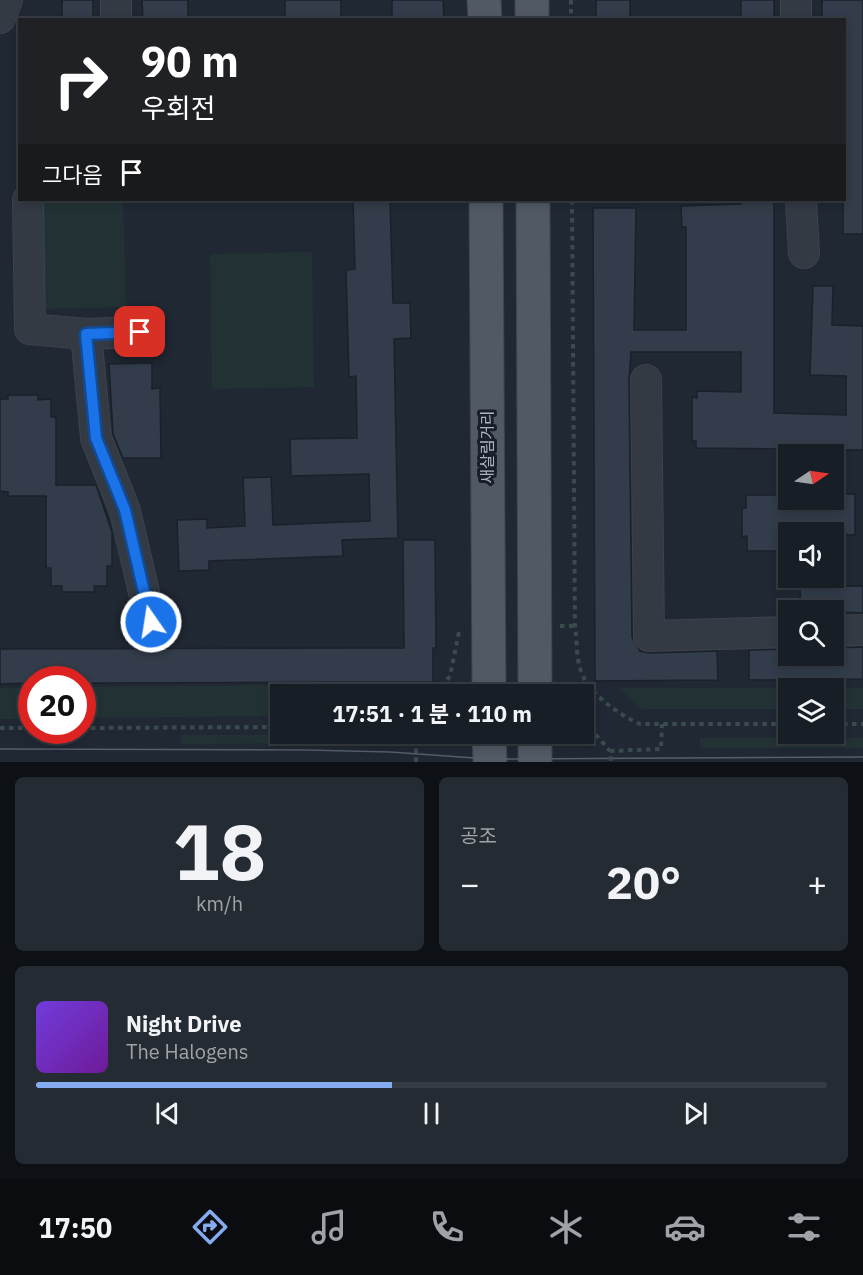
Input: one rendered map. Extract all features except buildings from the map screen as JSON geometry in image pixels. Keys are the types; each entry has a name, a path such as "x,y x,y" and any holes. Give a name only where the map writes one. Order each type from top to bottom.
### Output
{"main road":[{"path":"484,0 484,18"},
{"path":"532,0 532,18"},
{"name":"새살림거리","path":"480,684 486,201"},
{"path":"533,201 535,684"},
{"path":"489,744 490,762"},
{"path":"535,744 535,762"}],"street":[{"path":"0,18 7,0"},
{"path":"116,0 116,18"},
{"path":"796,0 796,18"},
{"path":"28,201 30,329 86,334 140,332"},
{"path":"801,201 804,253"},
{"path":"86,334 96,438 125,510 151,622"},
{"path":"646,380 650,636 778,632"},
{"path":"844,631 863,630"}],"path":[{"path":"571,0 571,18"},
{"path":"572,201 575,626 580,670 598,695 620,716 640,724 778,724"},
{"path":"610,750 661,748 662,724"},
{"path":"844,724 863,724"},
{"path":"96,728 270,727"},
{"path":"0,728 18,728"},
{"path":"594,732 610,750 610,762"},
{"path":"416,744 416,762"}],"shaded area":[{"path":"43,201 123,201 126,307 46,309"},
{"path":"312,252 314,387 212,389 210,254"},
{"path":"270,685 270,716 96,718 96,687"},
{"path":"0,688 18,688 18,719 0,719"},
{"path":"619,688 778,688 778,709 642,709"},
{"path":"844,688 863,688 863,709 844,709"},
{"path":"181,735 270,735 270,743 181,744"},
{"path":"700,738 778,738 778,744 844,744 844,738 863,738 863,748 700,748"}],"tram line":[{"path":"0,749 307,750 390,752 489,759 863,757"}],"route":[{"path":"140,332 86,334 96,438 125,510 151,622"}]}
